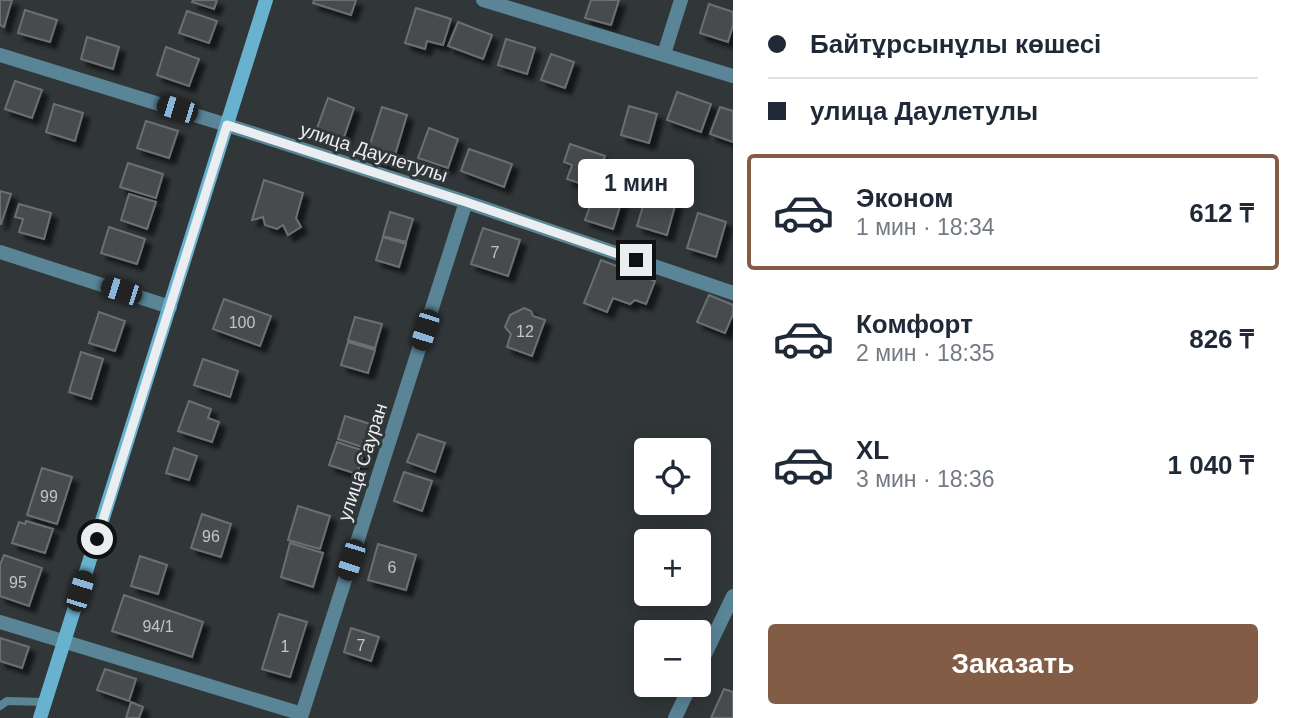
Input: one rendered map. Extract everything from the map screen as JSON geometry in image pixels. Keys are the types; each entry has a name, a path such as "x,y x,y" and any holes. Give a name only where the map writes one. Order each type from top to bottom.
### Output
{"main road":[{"path":"40,718 266,0"}],"street":[{"path":"664,54 681,0"},
{"path":"488,1 733,76"},
{"name":"улица Даулетулы","path":"0,55 466,202 733,293"},
{"name":"улица Сауран","path":"0,622 308,716 466,202"},
{"path":"0,252 170,307"},
{"path":"711,642 733,596"},
{"path":"676,718 685,697"}],"lane":[{"path":"0,706 7,701 46,702"}],"building":[{"path":"0,0 12,0 4,27 0,25"},
{"path":"217,0 214,9 192,2"},
{"path":"314,0 356,0 351,15 313,3"},
{"path":"591,0 619,0 611,25 585,18"},
{"path":"709,4 733,12 733,25 728,42 700,33"},
{"path":"416,8 451,19 443,45 427,41 425,49 405,43"},
{"path":"25,10 57,20 50,42 18,33"},
{"path":"187,11 217,21 209,43 179,33"},
{"path":"458,22 492,35 483,59 448,46"},
{"path":"87,37 119,47 113,69 81,59"},
{"path":"506,39 535,48 527,74 498,65"},
{"path":"166,47 199,59 189,86 157,75"},
{"path":"551,54 574,62 565,88 541,80"},
{"path":"15,81 42,90 32,118 5,109"},
{"path":"677,92 711,104 701,132 667,120"},
{"path":"328,98 354,108 342,143 315,134"},
{"path":"54,104 83,113 75,141 46,132"},
{"path":"629,106 657,114 649,143 621,135"},
{"path":"382,107 407,115 392,165 366,157"},
{"path":"720,107 733,111 733,142 710,134"},
{"path":"146,121 178,131 169,158 137,148"},
{"path":"429,128 458,139 448,168 418,158"},
{"path":"570,144 605,156 595,188 567,179 572,165 564,162"},
{"path":"469,149 512,164 504,187 461,171"},
{"path":"128,163 163,174 156,198 120,187"},
{"path":"264,180 303,193 296,218 301,227 288,235 283,225 277,229 265,225 263,217 252,220"},
{"path":"0,191 11,194 1,224 0,224"},
{"path":"595,192 622,200 613,229 585,220"},
{"path":"647,193 676,202 667,235 637,226"},
{"path":"129,194 156,202 147,229 121,220"},
{"path":"19,204 51,213 44,239 19,232 23,219 15,217"},
{"path":"390,212 413,219 406,242 383,236"},
{"path":"698,213 726,222 716,257 687,248"},
{"path":"109,227 145,239 137,264 101,253"},
{"path":"483,228 520,240 508,276 471,264"},
{"path":"383,237 406,244 399,267 376,260"},
{"path":"601,260 655,281 646,304 635,300 630,304 613,298 607,312 584,303"},
{"path":"709,295 733,305 733,314 725,333 697,322"},
{"path":"224,299 271,316 260,346 213,329"},
{"path":"524,308 531,311 533,316 545,320 532,356 507,347 511,334 505,327 510,315"},
{"path":"99,312 125,321 115,351 89,343"},
{"path":"355,317 382,324 375,348 348,340"},
{"path":"348,342 375,350 368,373 341,365"},
{"path":"81,352 103,359 91,399 69,392"},
{"path":"203,359 238,371 230,397 194,385"},
{"path":"189,401 211,409 208,418 219,422 212,442 178,431"},
{"path":"345,416 373,425 365,448 338,439"},
{"path":"418,434 445,443 435,472 407,462"},
{"path":"337,442 364,451 357,474 329,465"},
{"path":"174,448 197,456 189,480 166,473"},
{"path":"42,468 72,477 57,524 27,515"},
{"path":"404,472 432,481 422,511 394,501"},
{"path":"298,506 330,516 320,549 288,540"},
{"path":"202,514 231,524 221,557 191,548"},
{"path":"26,521 53,529 45,553 12,543 19,522 25,524"},
{"path":"290,543 323,553 313,587 281,577"},
{"path":"378,544 416,555 406,590 368,580"},
{"path":"4,555 42,568 29,606 0,596 0,565"},
{"path":"140,556 167,565 158,594 131,586"},
{"path":"124,595 203,622 192,657 112,631"},
{"path":"279,614 307,622 290,677 262,669"},
{"path":"351,628 379,637 371,661 344,652"},
{"path":"0,638 29,647 22,668 0,661"},
{"path":"105,669 136,679 129,701 97,690"},
{"path":"724,689 733,692 733,718 711,718"},
{"path":"131,702 143,707 139,718 126,718"}],"route":[{"path":"97,539 227,125 636,260"}]}
